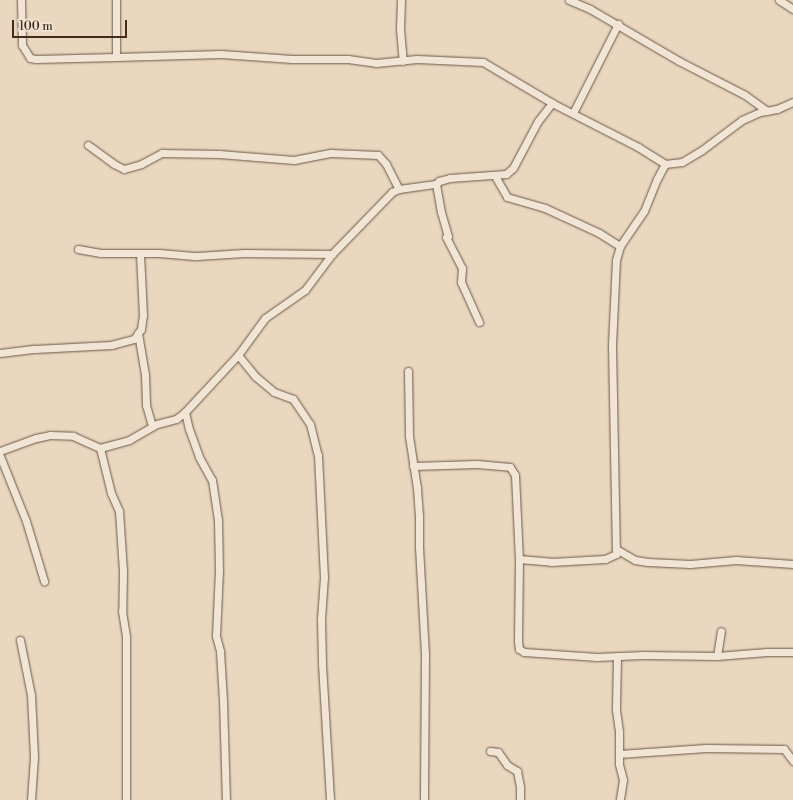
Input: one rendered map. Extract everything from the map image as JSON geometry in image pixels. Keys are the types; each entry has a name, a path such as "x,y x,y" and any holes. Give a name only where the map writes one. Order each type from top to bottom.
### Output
{"street":[{"path":"21,0 22,45 30,58 221,54 292,59 348,59 376,63 416,59 483,62 552,103 638,147 665,164 682,162 702,150 742,120 777,109 793,102"},
{"path":"116,0 116,57"},
{"path":"401,0 400,29 403,61"},
{"path":"569,0 618,24 679,61 746,95 767,111"},
{"path":"779,0 793,9"},
{"path":"573,113 618,24"},
{"path":"0,451 36,438 50,435 73,436 100,448 129,440 152,426 168,422 185,412 238,355 266,318 306,290 332,254 392,192 399,189 436,184 439,181 450,178 495,176 506,174 513,168 538,120 552,103"},
{"path":"88,144 114,164 124,169 141,164 162,153 219,154 294,160 331,154 378,155 386,164 399,189"},
{"path":"519,559 551,562 606,559 616,554 612,345 614,272 620,246 644,211 665,164"},
{"path":"495,176 507,197 545,208 599,233 620,246"},
{"path":"436,184 441,212 448,236 446,237 462,268 461,282 479,322"},
{"path":"78,249 102,253 159,253 197,256 244,253 332,254"},
{"path":"0,353 35,349 111,345 134,340 138,333 143,315 140,254"},
{"path":"138,333 145,375 146,405 152,426"},
{"path":"238,355 255,376 274,392 293,399 310,424 318,455 324,577 321,619 322,664 324,720 328,751 330,800"},
{"path":"408,371 410,436 419,515 424,654 424,800"},
{"path":"185,412 189,429 199,457 212,480 218,520 219,570 216,636 220,651 223,700 226,800"},
{"path":"100,448 111,493 119,511 123,572 122,611 126,637 126,800"},
{"path":"0,456 26,520 44,581"},
{"path":"413,466 477,464 510,467 515,475 519,559 517,570 519,649 524,652 597,657 717,656 767,652 793,652"},
{"path":"616,549 635,560 648,562 690,564 736,560 793,564"},
{"path":"717,656 721,631"},
{"path":"20,640 30,695 34,757 31,800"},
{"path":"617,656 615,690 619,732 619,764 623,780 620,800"},
{"path":"619,754 706,748 784,749 793,761"},
{"path":"490,751 498,752 507,765 517,771 520,781 520,800"}]}
